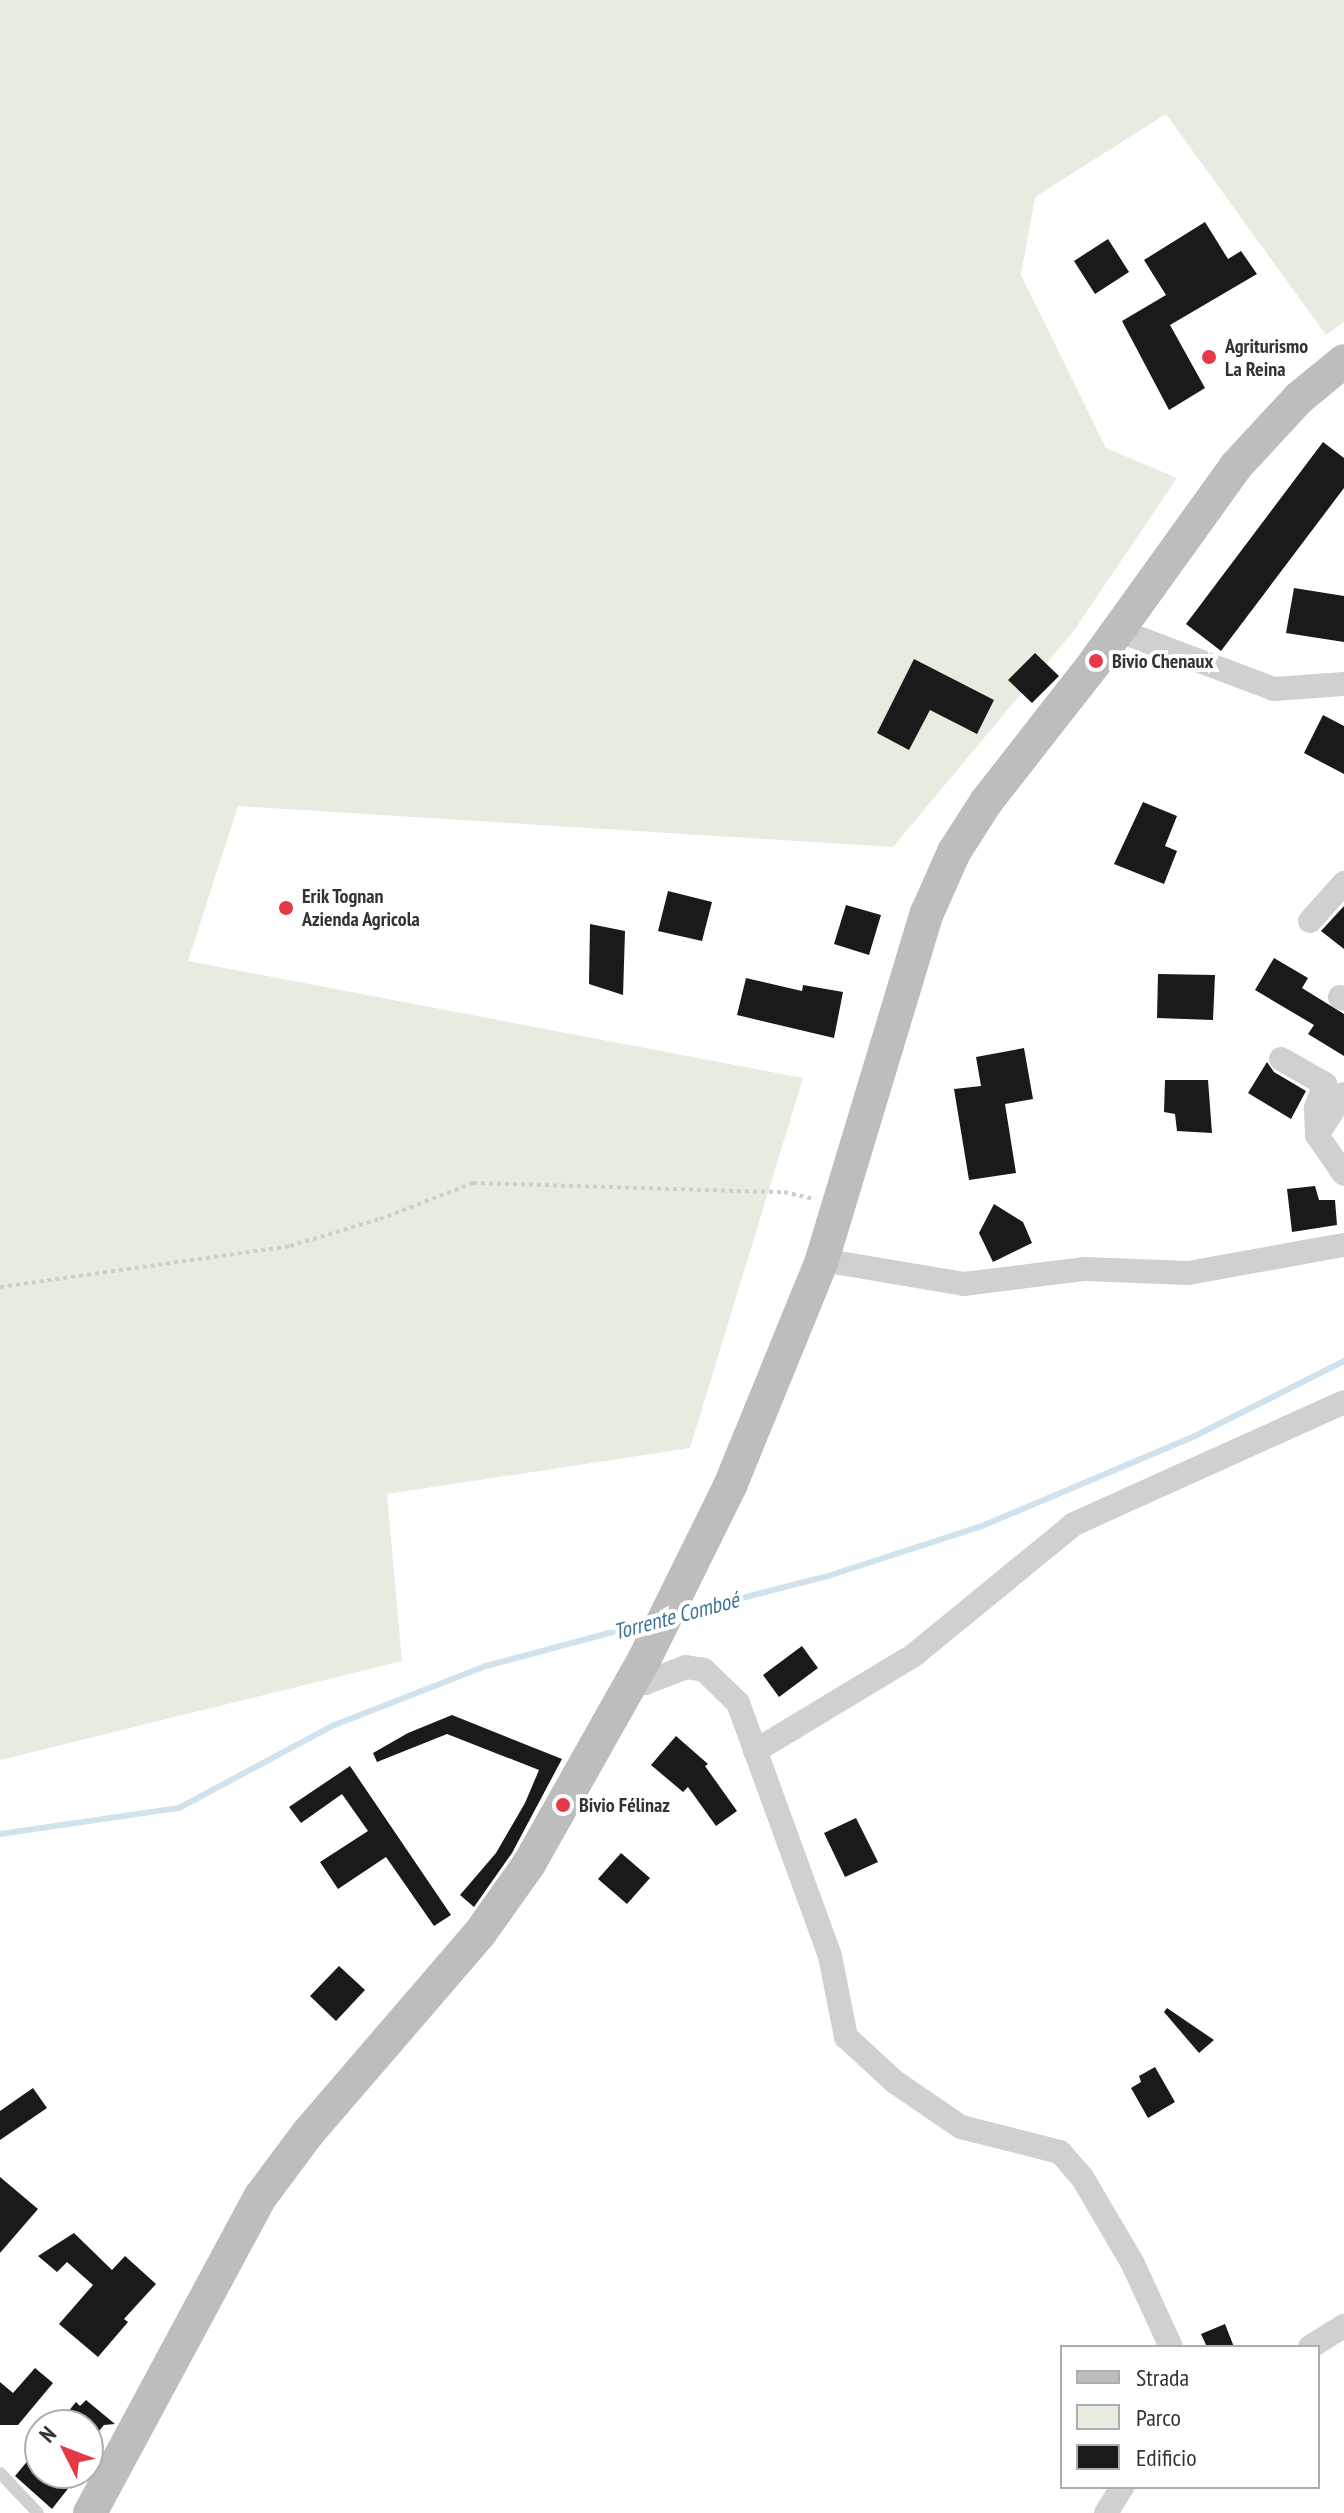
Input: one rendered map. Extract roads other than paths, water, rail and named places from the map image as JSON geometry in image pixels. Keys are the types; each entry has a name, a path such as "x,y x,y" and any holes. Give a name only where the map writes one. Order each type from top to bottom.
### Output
{"main road":[{"path":"90,2513 261,2196 308,2133 488,1922 529,1864 639,1670 730,1486 822,1260 927,913 954,852 986,802 1117,630 1236,466 1299,398 1344,361"}],"street":[{"path":"1117,630 1274,689 1344,684"},
{"path":"1310,921 1344,883"},
{"path":"1281,1059 1325,1084 1316,1108 1317,1135 1344,1174"},
{"path":"1317,1135 1344,1094"},
{"path":"822,1260 964,1284 1085,1269 1188,1273 1344,1245"},
{"path":"755,1751 914,1655 1074,1524 1344,1402"},
{"path":"639,1670 645,1683 686,1667 704,1670 738,1703 830,1956 846,2037 895,2082 961,2127 1060,2152 1082,2177 1133,2264 1170,2345"},
{"path":"1313,2345 1344,2326"},
{"path":"1106,2513 1121,2489"}],"lane":[{"path":"0,2473 38,2513"}],"waterway":[{"name":"Torrente Comboé","path":"680,1614 828,1576 982,1526 1195,1436 1344,1361"},
{"name":"Torrente Comboé","path":"0,1834 179,1808 332,1726 486,1666 650,1622"}],"place":[{"name":"Agriturismo La Reina","path":"1209,357"},
{"name":"Bivio Chenaux","path":"1096,661"},
{"name":"Erik Tognan Azienda Agricola","path":"286,908"},
{"name":"Bivio Félinaz","path":"563,1805"}]}
